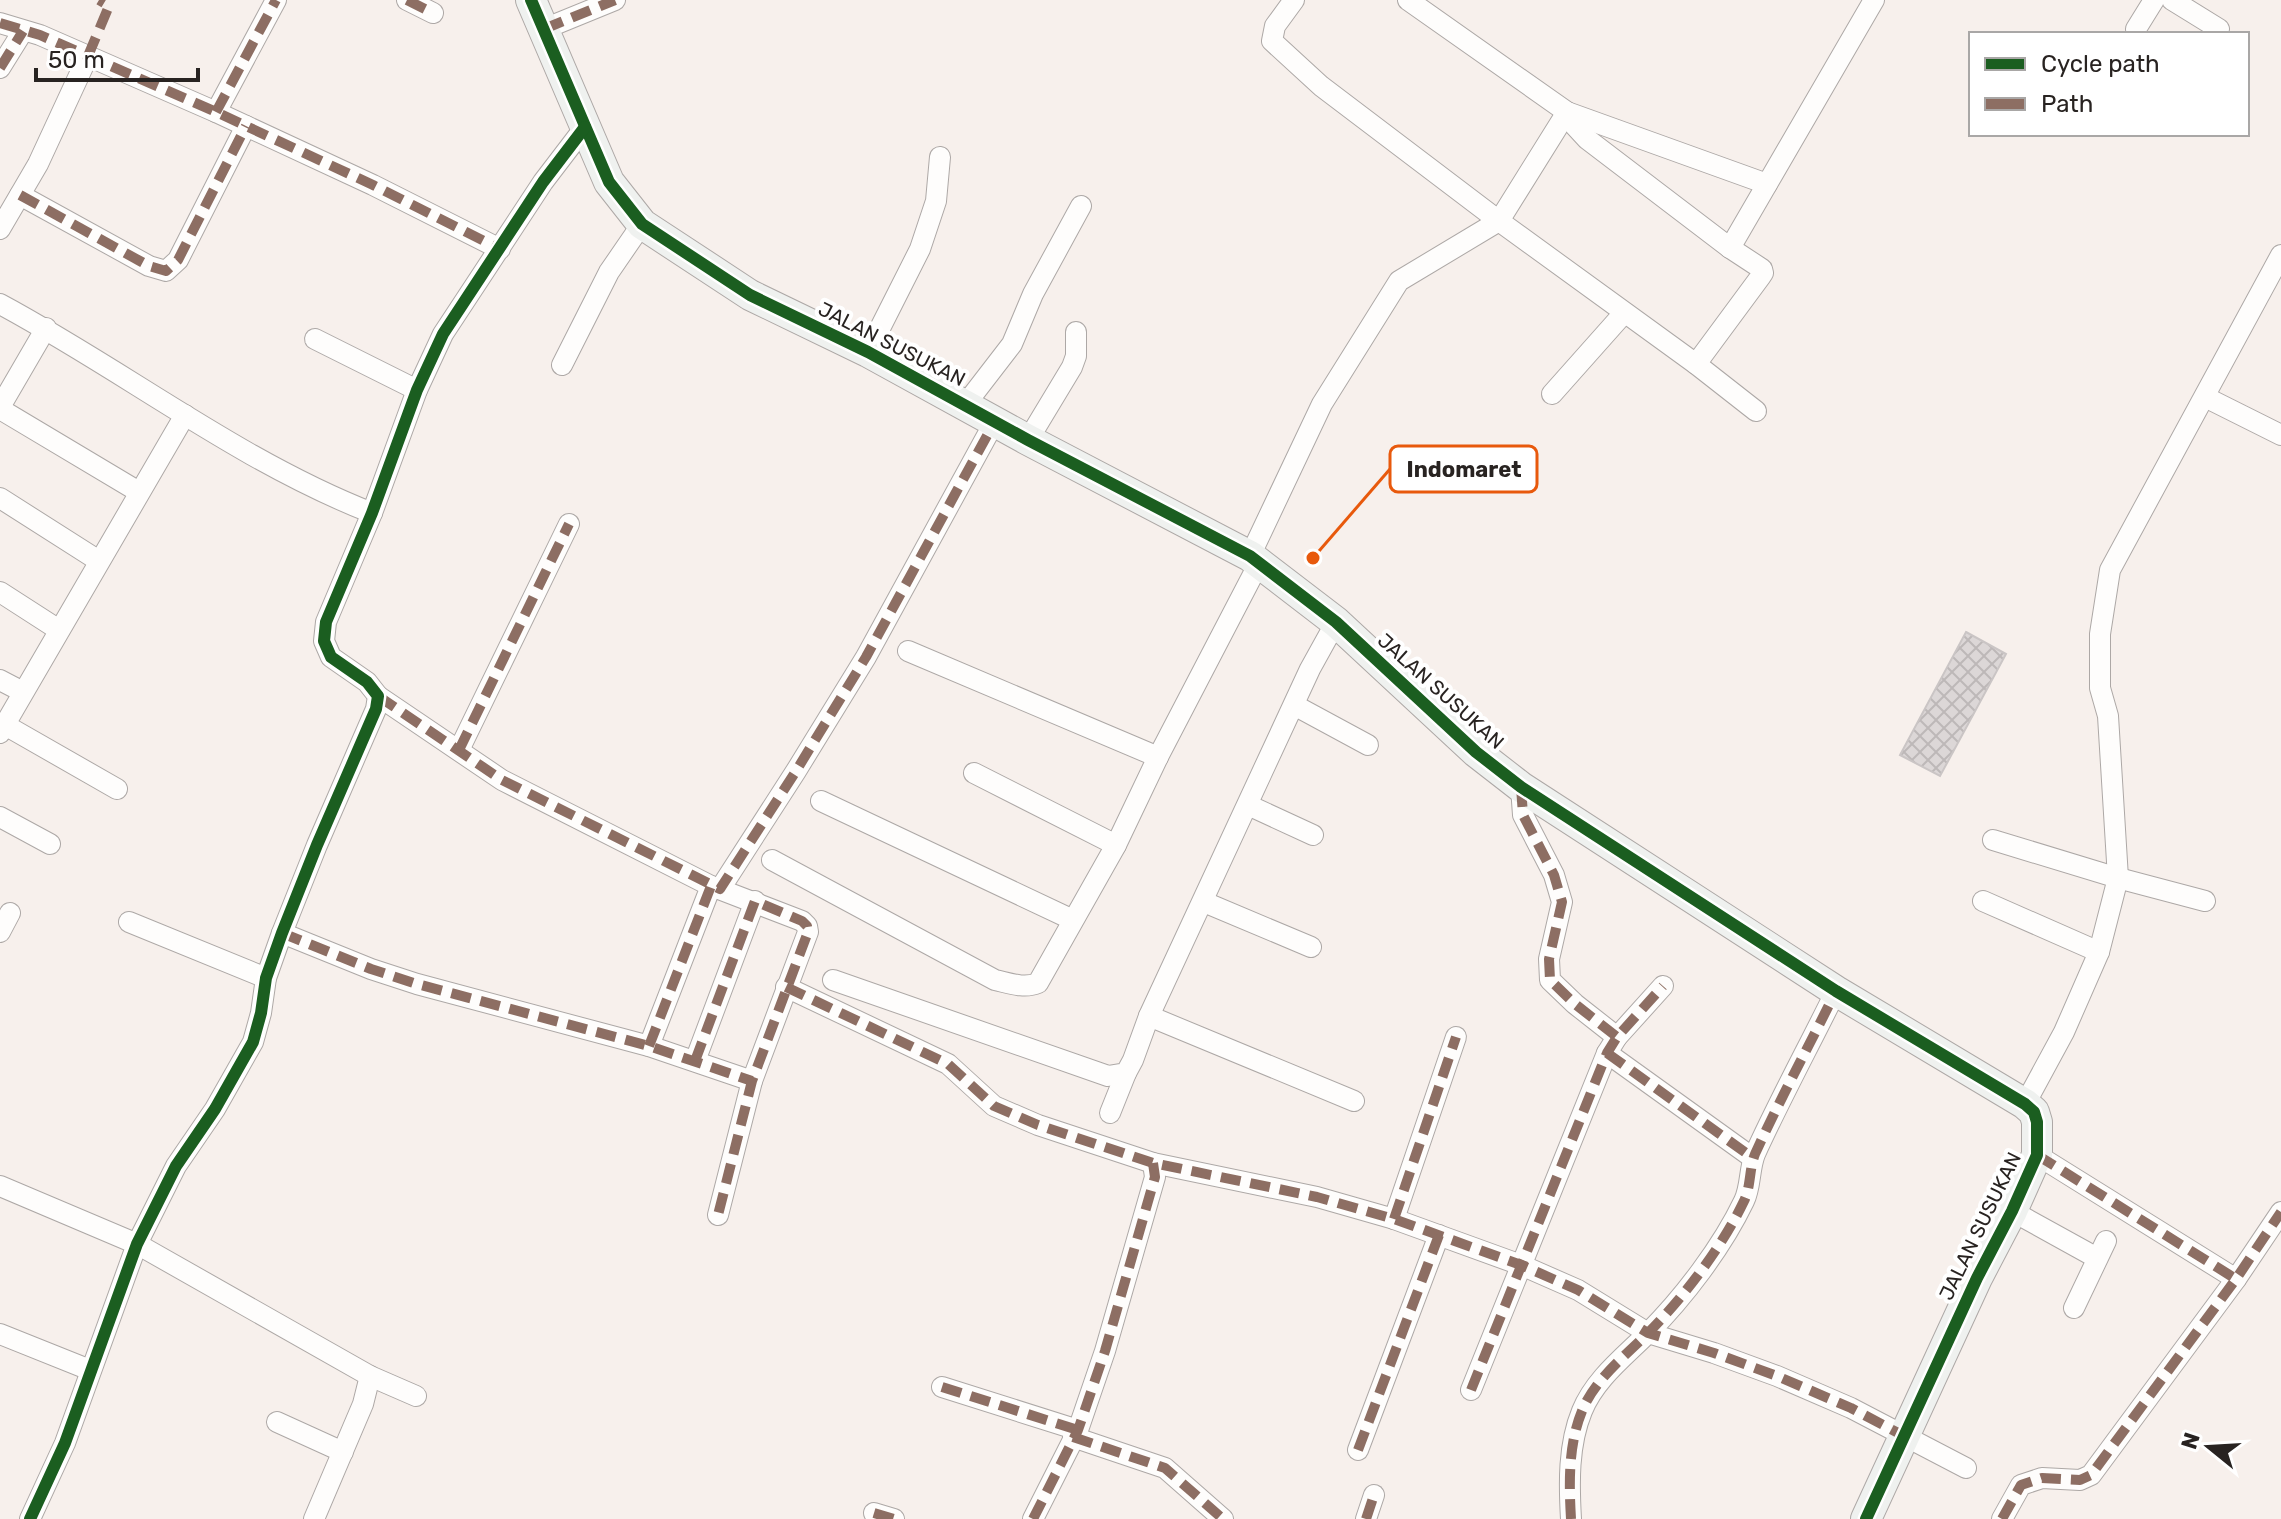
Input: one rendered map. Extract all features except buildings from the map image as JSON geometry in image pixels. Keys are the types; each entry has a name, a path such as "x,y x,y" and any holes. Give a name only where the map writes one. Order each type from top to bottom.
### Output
{"street":[{"path":"216,112 276,0"},
{"path":"407,0 433,13"},
{"name":"JALAN SUSUKAN","path":"531,0 609,182 642,224 750,295 868,352 1254,560 1336,622 1476,752 1521,787 1836,991 2034,1112 2037,1155 1866,1519"},
{"path":"544,29 615,0"},
{"path":"1294,0 1275,26 1272,41 1321,86 1756,411"},
{"path":"1408,0 1567,112 1767,184"},
{"path":"1730,248 1874,0"},
{"path":"2136,29 2154,0"},
{"path":"2172,0 2219,29"},
{"path":"0,23 40,35 216,112 373,185 500,249"},
{"path":"0,68 23,31"},
{"path":"0,229 38,164 88,56"},
{"path":"772,860 995,980 1031,986 1038,983 1116,845 1254,560 1322,404 1399,281 1499,221 1567,112"},
{"path":"1567,112 1587,139 1762,269 1763,273 1696,364"},
{"path":"20,195 149,266 166,271 178,260 246,126"},
{"path":"585,127 543,182 443,334 417,390 372,513 326,622 324,641 331,657 367,682 378,696 502,780 716,887 802,921 807,926 808,932 752,1081 718,1215"},
{"path":"868,352 920,249 936,201 940,157"},
{"path":"965,405 1012,344 1033,294 1081,206"},
{"path":"562,365 609,272 642,224"},
{"path":"2025,1104 2064,1032 2099,952 2118,878 2108,716 2100,688 2100,634 2110,570 2281,255"},
{"path":"0,304 46,328 239,447 321,491 372,513"},
{"path":"1552,394 1624,313"},
{"path":"46,328 0,408 139,492"},
{"path":"1028,440 1072,367 1076,356 1076,332"},
{"path":"315,339 417,390"},
{"path":"2205,397 2281,435"},
{"path":"117,789 2,729 185,415"},
{"path":"649,1046 716,887 796,771 866,657 995,421"},
{"path":"0,498 99,561"},
{"path":"459,750 569,524"},
{"path":"0,592 59,630"},
{"path":"1110,1113 1149,1016 1310,669 1336,622"},
{"path":"908,651 1158,757"},
{"path":"0,680 23,692"},
{"path":"30,1519 65,1443 137,1244 176,1166 215,1109 253,1042 266,978 282,933 376,709 378,696"},
{"path":"1294,705 1368,745"},
{"path":"974,773 1116,845"},
{"path":"1521,787 1523,815 1554,875 1562,902 1549,959 1550,980 1612,1045 1753,1158"},
{"path":"821,801 1073,920"},
{"path":"1248,805 1313,835"},
{"path":"0,817 50,844"},
{"path":"1993,840 2205,901"},
{"path":"695,1061 755,901"},
{"path":"1983,901 2099,952"},
{"path":"1204,902 1311,947"},
{"path":"0,932 10,913"},
{"path":"129,922 266,978"},
{"path":"282,933 417,984 649,1046 752,1081"},
{"path":"833,980 1108,1076 1126,1073"},
{"path":"1471,1390 1612,1045 1663,986"},
{"path":"786,987 948,1064 994,1106 1038,1125 1153,1163 1317,1197 1394,1219 1521,1265 1578,1290 1648,1333 1777,1376 1851,1408 1966,1468"},
{"path":"1571,1519 1574,1439 1583,1409 1610,1367 1648,1333 1687,1291 1727,1231 1745,1200 1753,1158 1836,991"},
{"path":"1149,1016 1354,1101"},
{"path":"1394,1219 1456,1037"},
{"path":"2037,1155 2236,1279"},
{"path":"1033,1519 1075,1434 1105,1351 1155,1177 1153,1163"},
{"path":"0,1186 137,1244 370,1376 416,1396"},
{"path":"2012,1211 2102,1249 2074,1308"},
{"path":"2002,1519 2021,1485 2042,1478 2080,1480 2091,1475 2236,1279 2281,1212"},
{"path":"1358,1450 1439,1235"},
{"path":"0,1334 90,1370"},
{"path":"314,1519 363,1404 370,1376"},
{"path":"942,1387 1165,1468 1223,1519"},
{"path":"277,1422 343,1452"},
{"path":"1366,1519 1374,1495"}],"marked path":[{"path":"88,56 109,6 99,0"},
{"path":"216,112 276,0"},
{"path":"407,0 433,13"},
{"path":"544,29 615,0"},
{"path":"0,23 40,35 216,112 373,185 500,249"},
{"path":"0,68 23,31"},
{"path":"20,195 149,266 166,271 178,260 246,126"},
{"path":"378,696 502,780 720,889 866,657 995,421"},
{"path":"459,750 569,524"},
{"path":"1521,787 1523,815 1554,875 1562,902 1549,959 1550,980 1617,1037"},
{"path":"649,1046 711,886"},
{"path":"695,1061 755,901 802,921 808,932 752,1081 718,1215"},
{"path":"282,933 417,984 649,1046 752,1081"},
{"path":"1471,1390 1607,1053 1617,1037 1663,986"},
{"path":"786,987 948,1064 994,1106 1038,1125 1153,1163 1317,1197 1394,1219 1521,1265 1578,1290 1648,1333 1777,1376 1851,1408 1904,1436"},
{"path":"1571,1519 1572,1451 1577,1424 1588,1399 1611,1369 1675,1304 1725,1236 1746,1196 1755,1154 1836,991"},
{"path":"1394,1219 1456,1037"},
{"path":"1607,1053 1753,1158"},
{"path":"2037,1155 2236,1279"},
{"path":"1033,1519 1078,1430 1105,1351 1155,1177 1153,1163"},
{"path":"2002,1519 2021,1485 2042,1478 2080,1480 2091,1475 2236,1279 2281,1212"},
{"path":"1358,1450 1439,1235"},
{"path":"942,1387 1078,1430"},
{"path":"1073,1437 1165,1468 1223,1519"},
{"path":"1366,1519 1374,1495"},
{"path":"874,1513 894,1519"}],"cycle path":[{"path":"531,0 609,182 642,224 750,295 868,352 1250,556 1336,622 1476,752 1521,787 1836,991 2034,1112 2037,1155 1866,1519"},
{"path":"30,1519 65,1443 137,1244 176,1166 215,1109 253,1042 266,978 282,933 376,709 378,696 367,682 331,657 324,641 326,622 372,513 417,390 443,334 543,182 585,127"}],"place":[{"name":"Indomaret","path":"1313,558"}]}
